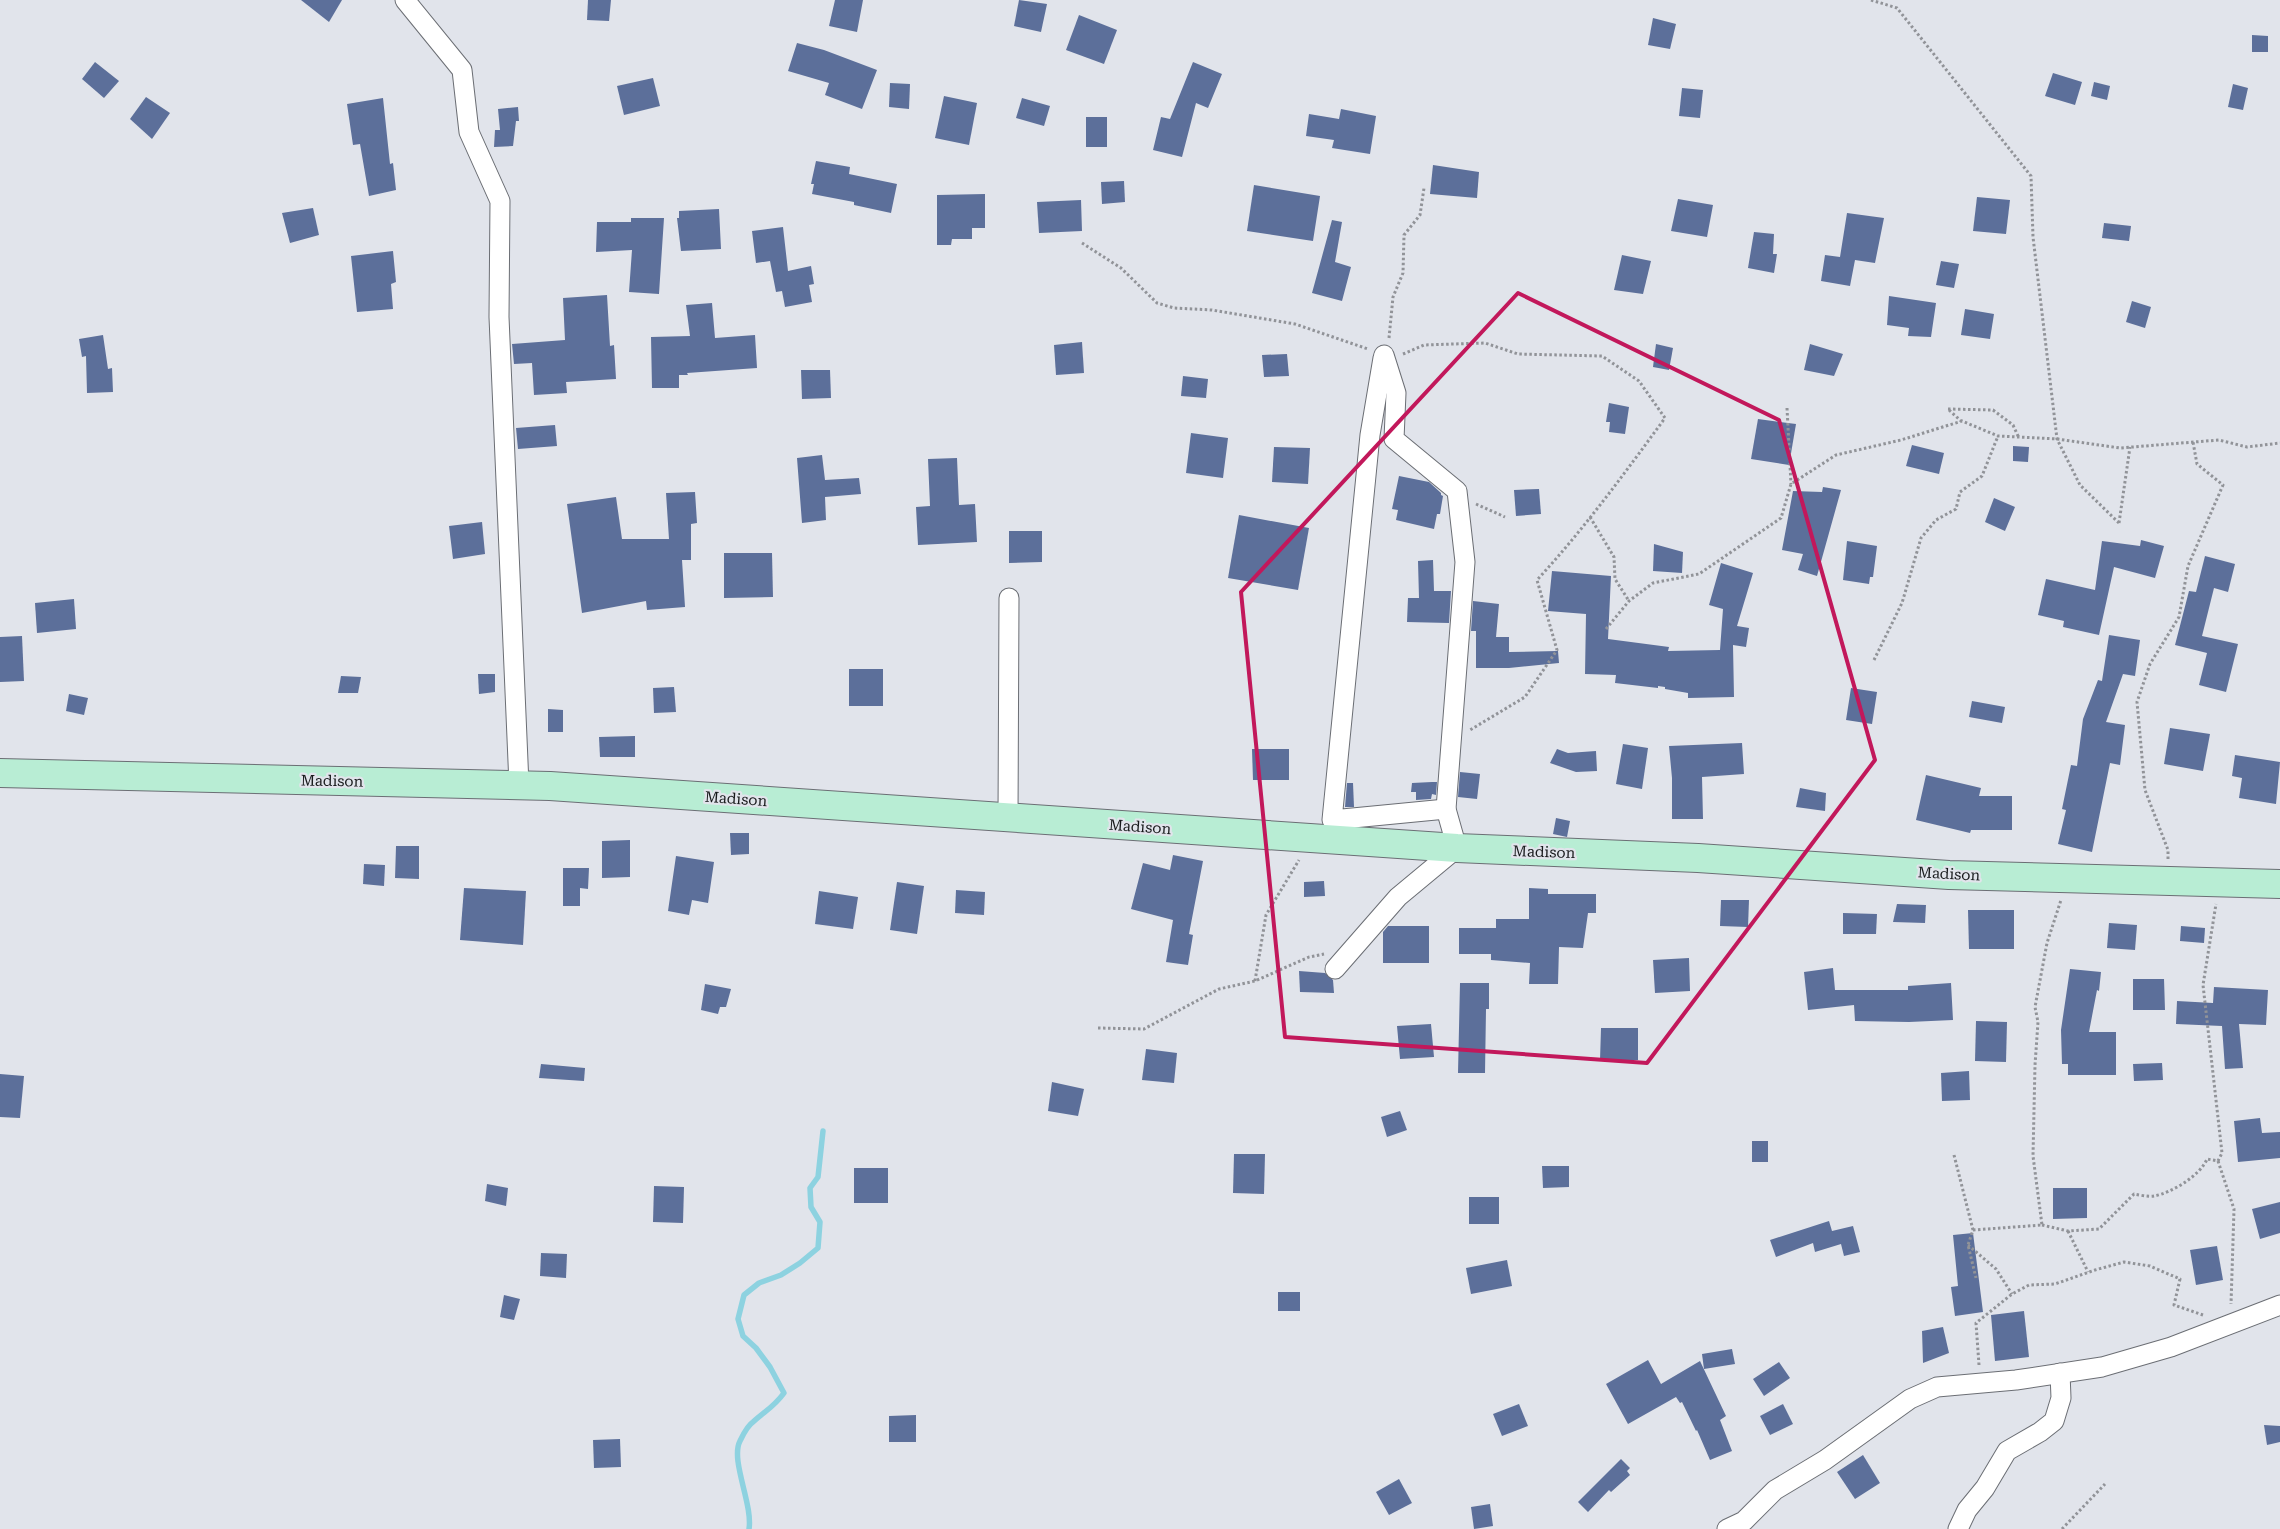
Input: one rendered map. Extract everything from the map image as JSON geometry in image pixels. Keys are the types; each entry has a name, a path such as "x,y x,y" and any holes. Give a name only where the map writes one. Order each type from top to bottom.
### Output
{"street":[{"path":"405,0 428,31 462,70 469,132 500,201 499,317 519,785"},
{"path":"1335,969 1398,897 1457,848 1446,809 1465,562 1457,491 1394,439 1396,393 1384,355"},
{"path":"1384,355 1370,435 1332,820 1446,809"},
{"path":"1008,818 1009,598"},
{"name":"Madison","path":"0,773 519,785 1457,848 1698,858 1949,875 2280,884"},
{"path":"1727,1529 1744,1521 1774,1490 1825,1460 1910,1399 1937,1387 2060,1374 2102,1367 2171,1347 2280,1304"},
{"path":"1958,1529 1967,1510 1985,1488 2007,1451 2040,1432 2054,1421 2061,1398 2060,1374"}],"path":[{"path":"1871,0 1897,8 2031,176 2033,237 2057,439 2080,485 2119,523 2130,448"},
{"path":"1384,355 1391,332 1393,297 1402,274 1404,235 1420,214 1424,188"},
{"path":"1082,243 1121,268 1157,303 1174,308 1212,310 1295,324 1384,355 1404,354 1424,345 1485,342 1518,354 1602,356 1639,382 1665,418 1590,518 1537,580 1557,650 1524,696 1452,741"},
{"path":"1606,629 1629,601 1653,583 1699,574 1781,518 1790,484 1787,408"},
{"path":"2019,438 2013,425 1992,410 1948,409 1962,421 1998,436 2019,438 2057,439 2120,448 2219,440 2247,447 2280,443"},
{"path":"1790,484 1836,455 1901,440 1962,421"},
{"path":"1874,660 1902,603 1921,538 1936,520 1956,509 1960,492 1982,476 1998,436"},
{"path":"2168,850 2145,790 2137,702 2150,664 2179,617 2188,566 2223,484 2197,464 2193,442"},
{"path":"1457,496 1505,517"},
{"path":"1590,518 1614,557 1615,579 1629,601"},
{"path":"1255,981 1266,915 1313,838"},
{"path":"2042,1225 2033,1156 2038,1022 2035,1006 2047,943 2067,878"},
{"path":"1981,1383 1976,1323 2012,1294 2029,1285 2055,1284 2124,1262 2150,1266 2180,1279 2174,1305 2230,1325 2234,1209 2218,1161 2222,1153 2203,985 2220,882"},
{"path":"1098,1028 1144,1029 1219,988 1255,981 1309,956 1352,950"},
{"path":"1954,1155 1972,1230 1968,1245 1976,1278"},
{"path":"1972,1230 2042,1225 2068,1232 2099,1229 2134,1194 2154,1196 2189,1181 2204,1166 2208,1159 2218,1161"},
{"path":"2068,1232 2088,1272"},
{"path":"1968,1245 1996,1269 2012,1294"},
{"path":"2062,1529 2105,1484"}],"highlighted area":[{"path":"1518,293 1779,420 1875,760 1647,1063 1285,1037 1241,592"}],"building":[{"path":"301,0 342,0 329,22"},
{"path":"588,0 611,0 609,21 587,20"},
{"path":"835,0 863,0 857,32 829,26"},
{"path":"1019,0 1047,4 1041,32 1014,26"},
{"path":"1079,15 1117,30 1104,64 1066,50"},
{"path":"1653,18 1676,24 1670,49 1648,45"},
{"path":"2252,35 2268,36 2268,52 2252,52"},
{"path":"797,43 824,50 877,70 862,109 825,95 829,83 788,71"},
{"path":"95,62 119,81 104,98 82,79"},
{"path":"1193,62 1222,74 1208,108 1196,103 1182,157 1153,150 1161,117 1170,119"},
{"path":"2053,73 2082,82 2075,105 2045,96"},
{"path":"653,78 660,106 624,115 617,86"},
{"path":"2094,82 2110,86 2107,100 2091,96"},
{"path":"890,83 910,84 909,109 889,107"},
{"path":"2233,84 2248,88 2243,110 2228,107"},
{"path":"1682,88 1703,90 1700,118 1679,116"},
{"path":"944,96 977,103 969,145 935,138"},
{"path":"146,97 170,113 152,139 130,119"},
{"path":"383,98 390,164 393,163 396,190 369,196 360,144 353,145 347,104"},
{"path":"1022,98 1050,106 1044,126 1016,118"},
{"path":"518,107 519,121 516,121 513,146 494,147 495,130 500,130 498,109"},
{"path":"1341,109 1376,116 1370,154 1332,148 1334,140 1306,136 1309,114 1339,119"},
{"path":"1086,117 1107,117 1107,147 1086,147"},
{"path":"816,161 850,167 849,174 897,184 891,213 854,205 854,202 812,194 814,184 811,184"},
{"path":"1433,165 1479,172 1477,198 1430,194"},
{"path":"1124,181 1125,202 1102,204 1101,182"},
{"path":"1254,185 1320,196 1313,241 1247,231"},
{"path":"985,194 985,228 972,228 972,239 952,239 951,245 937,245 937,195"},
{"path":"1977,197 2010,200 2006,234 1973,231"},
{"path":"1678,199 1713,205 1707,237 1671,231"},
{"path":"1081,200 1082,231 1039,233 1037,202"},
{"path":"313,208 319,235 290,243 282,213"},
{"path":"719,209 721,249 681,251 677,218 679,218 679,211"},
{"path":"1847,213 1884,218 1875,263 1855,260 1850,286 1821,281 1825,255 1840,257"},
{"path":"631,218 664,218 659,294 629,292 632,250 596,252 597,222 631,222"},
{"path":"1332,220 1342,222 1335,262 1351,267 1342,301 1312,293"},
{"path":"2104,223 2131,226 2129,241 2102,238"},
{"path":"783,227 788,271 811,266 814,284 809,285 812,302 785,307 782,291 776,292 770,261 756,263 752,231"},
{"path":"1754,232 1774,234 1773,254 1777,254 1774,273 1748,268"},
{"path":"393,251 396,282 391,284 393,309 357,312 351,256"},
{"path":"1622,255 1651,261 1643,294 1614,290"},
{"path":"1941,261 1959,264 1954,288 1936,285"},
{"path":"607,295 610,346 614,345 616,379 566,382 567,393 534,395 532,363 514,364 512,344 565,340 563,298"},
{"path":"1889,296 1936,303 1931,337 1908,336 1909,328 1887,325"},
{"path":"2132,301 2151,307 2145,328 2126,322"},
{"path":"712,303 715,338 755,335 757,368 687,373 688,375 679,375 679,388 652,388 651,337 690,336 686,305"},
{"path":"1965,309 1994,314 1990,339 1961,335"},
{"path":"103,335 108,369 112,368 113,392 87,393 86,356 82,357 79,339"},
{"path":"1082,342 1084,373 1056,375 1054,345"},
{"path":"1656,344 1673,348 1669,370 1653,367"},
{"path":"1810,344 1843,354 1834,376 1804,370"},
{"path":"1287,354 1289,376 1264,377 1262,355"},
{"path":"801,370 830,370 831,398 802,399"},
{"path":"1183,376 1208,379 1206,398 1181,396"},
{"path":"1609,403 1629,407 1625,434 1609,432 1610,422 1606,422"},
{"path":"1758,419 1796,424 1789,465 1751,459"},
{"path":"555,425 557,446 518,449 516,428"},
{"path":"1191,433 1228,438 1223,478 1186,473"},
{"path":"1912,445 1944,453 1939,474 1906,466"},
{"path":"2013,446 2029,447 2028,462 2013,461"},
{"path":"1274,447 1310,448 1308,484 1272,482"},
{"path":"822,455 825,480 859,478 861,494 825,497 826,520 802,523 797,458"},
{"path":"957,458 959,505 975,504 977,542 918,545 916,507 930,506 928,459"},
{"path":"1399,476 1429,482 1443,496 1440,514 1437,514 1434,529 1396,520 1398,510 1392,509"},
{"path":"1823,487 1841,490 1817,576 1798,570 1803,554 1782,550 1793,491 1822,492"},
{"path":"1539,489 1541,514 1516,516 1514,490"},
{"path":"695,492 697,523 691,524 691,560 682,560 685,607 647,610 646,601 582,613 567,504 616,497 622,539 669,539 666,493"},
{"path":"1994,498 2015,507 2005,531 1985,522"},
{"path":"1239,515 1309,528 1298,590 1228,578"},
{"path":"482,522 485,554 453,559 449,526"},
{"path":"1009,531 1042,531 1042,562 1009,563"},
{"path":"2141,540 2164,546 2155,578 2114,567 2099,635 2063,627 2064,621 2038,615 2046,579 2095,590 2102,541 2140,546"},
{"path":"1847,541 1877,546 1873,577 1870,577 1869,584 1843,580"},
{"path":"1654,544 1683,552 1682,573 1653,571"},
{"path":"724,553 772,553 773,597 724,598"},
{"path":"2205,556 2235,564 2228,592 2214,588 2202,636 2238,644 2226,692 2199,685 2207,653 2175,645 2189,591 2196,592"},
{"path":"1433,560 1434,591 1451,591 1449,623 1407,622 1408,598 1419,598 1418,561"},
{"path":"1721,563 1753,573 1737,626 1749,628 1746,647 1733,645 1734,697 1688,698 1688,693 1665,689 1665,687 1658,686 1658,688 1615,683 1616,675 1585,674 1586,614 1548,611 1552,571 1611,576 1608,639 1669,647 1668,651 1720,650 1723,609 1709,605"},
{"path":"74,599 76,629 37,633 35,603"},
{"path":"1473,601 1499,604 1496,637 1509,637 1509,652 1558,651 1559,663 1509,668 1476,668 1476,631 1471,631"},
{"path":"2109,635 2140,640 2135,676 2123,674 2106,722 2125,725 2120,765 2110,763 2092,852 2058,844 2066,810 2062,809 2071,765 2077,766 2083,719 2098,680 2102,681"},
{"path":"22,636 24,681 0,682 0,637"},
{"path":"849,669 883,669 883,706 849,706"},
{"path":"478,674 495,674 495,692 479,694"},
{"path":"341,676 361,677 358,693 338,693"},
{"path":"674,687 676,712 654,713 653,688"},
{"path":"1851,688 1877,692 1872,724 1846,720"},
{"path":"69,694 88,698 84,715 66,711"},
{"path":"1972,701 2005,707 2002,723 1969,717"},
{"path":"548,709 563,710 563,732 548,732"},
{"path":"2170,728 2210,734 2203,771 2164,764"},
{"path":"635,736 635,757 600,757 599,737"},
{"path":"1742,743 1744,774 1702,777 1703,819 1672,819 1672,778 1669,746"},
{"path":"1623,744 1648,748 1642,789 1616,784"},
{"path":"1252,749 1289,749 1289,780 1253,780"},
{"path":"1557,749 1568,753 1596,751 1597,771 1576,772 1550,763"},
{"path":"2235,755 2280,762 2276,804 2239,798 2242,778 2232,776"},
{"path":"1460,772 1480,774 1477,799 1458,797"},
{"path":"1926,775 1981,788 1979,796 2012,796 2012,830 1971,830 1970,833 1916,820"},
{"path":"1437,782 1436,795 1432,794 1431,799 1416,800 1416,792 1411,792 1412,783"},
{"path":"1347,783 1353,783 1354,807 1345,807"},
{"path":"1800,788 1826,793 1825,811 1796,807"},
{"path":"1556,818 1570,821 1567,837 1553,834"},
{"path":"730,833 749,833 749,854 731,855"},
{"path":"630,840 630,877 602,878 602,841"},
{"path":"396,846 419,846 419,879 395,878"},
{"path":"1173,855 1203,861 1189,934 1193,935 1188,965 1166,962 1173,920 1131,909 1143,863 1170,870"},
{"path":"676,856 714,862 708,903 692,900 689,915 668,911"},
{"path":"364,864 385,865 384,886 363,884"},
{"path":"563,868 589,868 588,889 580,888 580,906 563,906"},
{"path":"1324,881 1325,896 1304,897 1304,882"},
{"path":"897,882 924,886 917,934 890,930"},
{"path":"464,888 526,891 523,945 460,940"},
{"path":"1529,888 1548,889 1548,894 1596,894 1596,913 1588,913 1583,948 1559,947 1558,984 1529,984 1530,963 1491,960 1491,954 1459,954 1459,928 1496,928 1496,919 1529,919"},
{"path":"956,890 985,892 984,915 955,913"},
{"path":"819,891 858,897 853,929 815,924"},
{"path":"1721,900 1749,900 1748,927 1720,926"},
{"path":"1897,904 1926,905 1925,923 1893,922"},
{"path":"1968,910 2014,910 2014,949 1969,949"},
{"path":"1843,913 1877,914 1876,934 1843,934"},
{"path":"2109,923 2137,925 2135,950 2107,948"},
{"path":"1388,926 1429,926 1429,963 1383,963 1383,932"},
{"path":"2181,926 2205,928 2204,943 2180,941"},
{"path":"1689,958 1690,991 1655,993 1653,960"},
{"path":"1833,968 1835,990 1908,990 1908,986 1951,983 1953,1020 1909,1022 1855,1021 1854,1005 1808,1010 1804,972"},
{"path":"2070,969 2101,972 2099,991 2097,990 2089,1032 2116,1032 2116,1075 2068,1075 2068,1064 2062,1064 2061,1030"},
{"path":"1299,971 1325,973 1333,980 1334,993 1300,992"},
{"path":"2133,979 2164,979 2165,1010 2133,1010"},
{"path":"1460,983 1489,983 1489,1009 1486,1009 1485,1073 1458,1073"},
{"path":"705,984 731,989 726,1007 720,1007 718,1014 701,1010"},
{"path":"2214,987 2268,990 2266,1025 2239,1024 2243,1068 2225,1069 2222,1026 2176,1024 2177,1001 2213,1003"},
{"path":"1976,1021 2007,1022 2006,1062 1975,1061"},
{"path":"1431,1024 1434,1057 1400,1059 1397,1026"},
{"path":"1601,1028 1638,1028 1638,1060 1600,1060"},
{"path":"1146,1049 1177,1053 1174,1083 1142,1080"},
{"path":"2162,1063 2163,1080 2134,1081 2133,1064"},
{"path":"541,1064 585,1068 584,1081 539,1078"},
{"path":"1969,1071 1970,1100 1942,1101 1941,1073"},
{"path":"0,1074 24,1076 20,1118 0,1117"},
{"path":"1052,1082 1084,1089 1078,1116 1048,1111"},
{"path":"1400,1111 1407,1130 1387,1137 1381,1117"},
{"path":"2260,1118 2262,1133 2280,1132 2280,1158 2238,1162 2234,1121"},
{"path":"1752,1141 1768,1141 1768,1162 1752,1162"},
{"path":"1234,1154 1265,1154 1264,1194 1233,1193"},
{"path":"1542,1166 1569,1166 1569,1187 1543,1188"},
{"path":"854,1168 888,1168 888,1203 854,1203"},
{"path":"487,1184 508,1188 506,1206 485,1201"},
{"path":"654,1186 684,1187 683,1223 653,1222"},
{"path":"2053,1188 2087,1188 2087,1218 2053,1219"},
{"path":"1469,1197 1499,1197 1499,1224 1469,1224"},
{"path":"2280,1202 2280,1233 2260,1239 2252,1209"},
{"path":"1829,1221 1832,1231 1853,1226 1860,1252 1844,1256 1841,1244 1815,1252 1813,1243 1776,1257 1770,1240"},
{"path":"1973,1233 1983,1312 1955,1316 1951,1287 1958,1286 1953,1235"},
{"path":"2217,1246 2223,1280 2196,1285 2190,1250"},
{"path":"541,1253 567,1254 566,1278 540,1276"},
{"path":"1507,1260 1512,1286 1471,1294 1466,1268"},
{"path":"1278,1292 1300,1292 1300,1311 1278,1311"},
{"path":"504,1295 520,1299 514,1320 500,1317"},
{"path":"2024,1311 2029,1357 1995,1361 1991,1315"},
{"path":"1943,1327 1949,1353 1923,1363 1922,1331"},
{"path":"1732,1349 1735,1364 1704,1369 1702,1354"},
{"path":"1648,1360 1661,1384 1700,1361 1726,1416 1720,1420 1732,1451 1710,1460 1682,1402 1680,1403 1676,1397 1628,1424 1606,1384"},
{"path":"1779,1362 1790,1378 1764,1396 1753,1379"},
{"path":"1519,1404 1528,1426 1502,1436 1493,1414"},
{"path":"1783,1404 1793,1424 1770,1435 1760,1416"},
{"path":"916,1415 916,1442 889,1442 889,1416"},
{"path":"2264,1425 2280,1426 2280,1442 2267,1445"},
{"path":"620,1439 621,1467 594,1468 593,1440"},
{"path":"1863,1455 1880,1483 1855,1499 1837,1472"},
{"path":"1621,1459 1630,1468 1627,1471 1630,1475 1611,1492 1609,1490 1588,1512 1578,1502"},
{"path":"1399,1479 1412,1503 1389,1515 1376,1492"},
{"path":"1490,1504 1493,1526 1474,1529 1471,1507"}],"waterway":[{"path":"749,1529 748,1507 738,1459 740,1441 749,1426 784,1393 770,1367 756,1348 743,1336 738,1319 744,1295 759,1283 781,1275 800,1263 818,1248 820,1222 811,1207 810,1188 818,1177 823,1131"}]}
